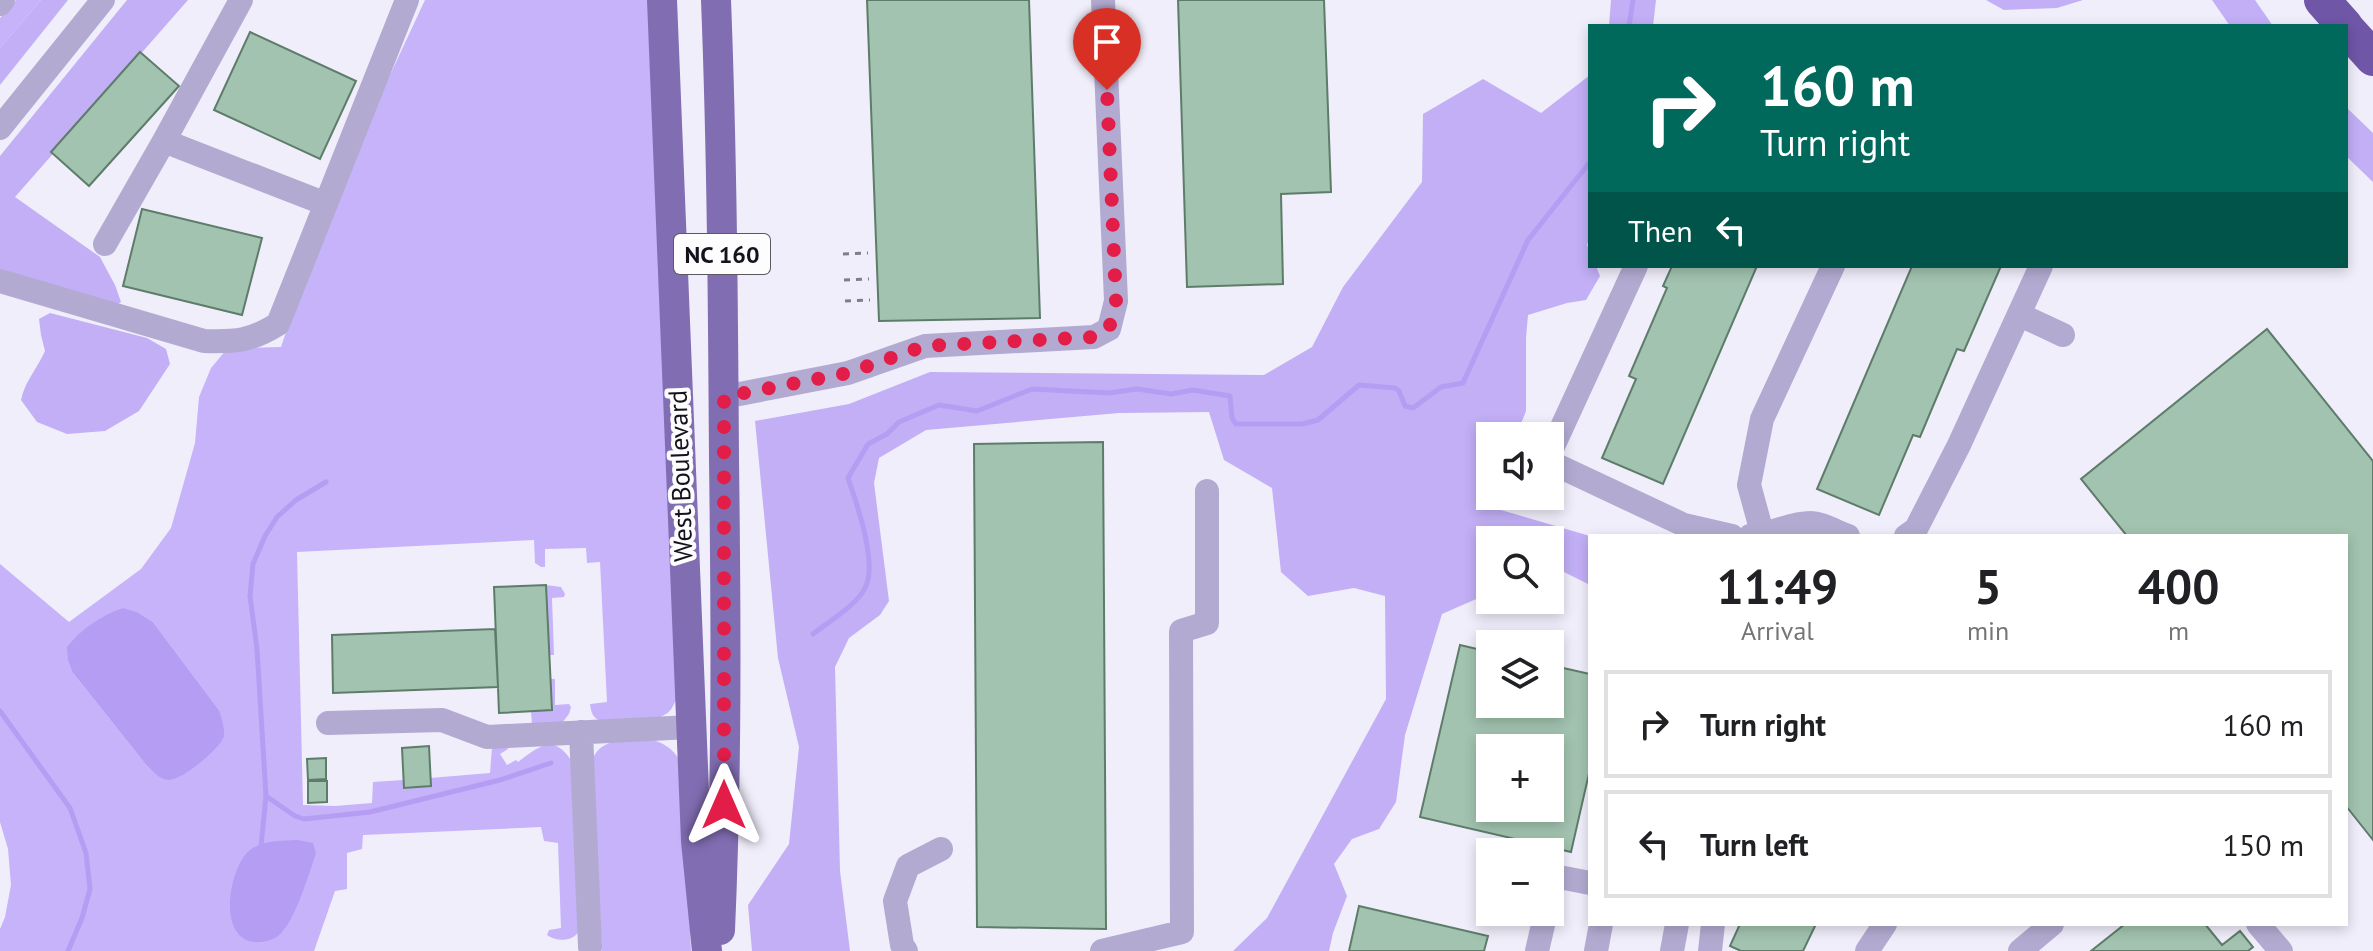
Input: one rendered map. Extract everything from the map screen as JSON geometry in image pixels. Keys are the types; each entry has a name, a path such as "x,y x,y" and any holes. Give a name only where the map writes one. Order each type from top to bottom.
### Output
{"highway":[{"path":"2322,0 2342,24"},
{"path":"2348,30 2373,58"}],"main road":[{"name":"West Boulevard","path":"662,0 696,841 707,951"},
{"name":"West Boulevard","path":"716,0 724,397 724,837 719,951"}],"street":[{"path":"0,128 103,0"},
{"path":"105,244 241,0"},
{"path":"0,281 204,341 236,342 259,336 278,324 407,0"},
{"path":"724,397 848,373 925,346 1094,337 1109,329 1116,301 1103,0"},
{"path":"164,141 326,204"},
{"path":"1564,423 1635,268"},
{"path":"1762,534 1749,485 1762,419 1832,268"},
{"path":"1909,534 1916,529 1959,445 2040,268"},
{"path":"2020,315 2063,335"},
{"path":"1564,469 1684,525 1723,534"},
{"path":"1102,951 1182,932 1181,631 1207,623 1207,491"},
{"path":"1768,534 1786,526 1812,523 1842,534"},
{"path":"328,723 442,720 487,737 691,727"},
{"path":"581,732 590,947"},
{"path":"906,951 902,945 895,901 908,866 941,849"},
{"path":"1564,878 1588,883"},
{"path":"1537,951 1543,926"},
{"path":"1596,951 1601,926"},
{"path":"1672,951 1677,926"},
{"path":"1710,951 1713,926"},
{"path":"1867,951 1884,926"},
{"path":"2260,926 2281,951"},
{"path":"2020,951 2049,936"}],"path":[{"path":"843,254 868,253"},
{"path":"844,280 869,279"},
{"path":"845,301 870,300"}],"shaded area":[{"path":"16,0 41,0 0,48 0,18"},
{"path":"41,0 68,0 0,85 0,48"},
{"path":"127,0 188,0 15,197 100,257 121,302 115,306 0,273 0,156"},
{"path":"425,0 652,0 676,700 672,709 659,717 632,722 604,721 592,714 590,704 607,702 600,562 587,563 586,548 545,549 545,567 535,563 534,540 297,552 303,805 372,803 373,782 403,780 404,787 430,786 430,778 490,773 492,747 504,744 508,749 500,754 507,765 516,760 518,762 545,745 558,747 571,760 579,931 564,940 547,935 549,930 561,928 558,843 544,841 541,827 363,835 362,849 347,853 347,889 335,891 314,951 0,951 0,929 11,885 8,849 0,822 0,564 69,622 141,569 171,528 195,443 199,397 211,368 226,350 281,347 293,311 299,270","holes":["139,613 153,622 219,710 159,776 147,766 73,673"]},
{"path":"1611,0 1656,0 1653,24 1609,24"},
{"path":"1986,0 2083,0 2057,8 2004,10"},
{"path":"2212,0 2255,0 2272,24 2229,24"},
{"path":"1588,77 1588,268 1597,268 1600,276 1586,300 1528,315 1526,411 1522,422 1476,422 1476,510 1501,510 1556,526 1476,526 1476,599 1442,614 1405,735 1396,802 1379,829 1352,839 1334,864 1347,896 1329,951 1233,951 1267,918 1386,699 1385,596 1354,588 1308,596 1281,572 1272,488 1224,460 1209,412 1119,413 926,430 879,458 874,483 889,601 880,615 849,638 835,667 840,871 850,951 752,951 748,905 789,844 799,747 778,658 755,421 849,404 930,372 1264,375 1312,347 1343,287 1422,182 1423,114 1483,79 1541,113"},
{"path":"2348,109 2373,133 2373,182 2348,158"},
{"path":"50,313 147,338 166,349 170,364 139,411 105,431 67,434 37,422 21,400 45,351 39,319"},
{"path":"1564,528 1588,535 1588,584 1564,572"},
{"path":"546,585 561,587 565,594 564,597 552,598 554,655 549,655"},
{"path":"123,608 153,622 221,716 224,736 216,748 175,779 163,779 147,766 73,673 68,660 67,647 79,634"},
{"path":"550,679 555,679 555,705 569,704 569,714 562,723 532,725 531,711 552,710"},
{"path":"653,740 672,751 683,770 691,951 602,951 592,761 596,753 609,743"},
{"path":"298,840 313,843 316,853 292,916 275,938 261,942 246,940 236,932 231,919 230,904 236,872 250,850 261,844"}],"building":[{"path":"867,0 1029,0 1040,318 879,321"},
{"path":"1178,0 1324,0 1331,192 1281,194 1283,284 1187,287"},
{"path":"250,32 356,81 320,159 214,110"},
{"path":"140,52 179,86 89,186 51,152"},
{"path":"142,209 262,238 242,315 123,286"},
{"path":"1671,268 1756,268 1663,484 1602,458 1636,379 1629,376 1667,288 1663,286"},
{"path":"1911,268 2000,268 1964,351 1957,349 1920,437 1913,435 1879,515 1817,489"},
{"path":"2267,329 2373,461 2373,840 2348,809 2348,534 2125,534 2081,479"},
{"path":"1103,442 1106,929 977,927 974,444"},
{"path":"546,585 552,710 499,713 494,587"},
{"path":"495,629 498,687 333,693 332,635"},
{"path":"1460,645 1476,649 1476,718 1564,718 1564,668 1588,674 1588,778 1571,852 1564,850 1564,838 1511,838 1420,817"},
{"path":"429,746 431,786 404,788 402,748"},
{"path":"326,758 326,779 308,780 307,759"},
{"path":"308,781 327,781 327,802 308,803"},
{"path":"1359,906 1488,936 1484,951 1349,951"},
{"path":"1739,926 1815,926 1803,951 1741,951 1730,946"},
{"path":"2122,926 2207,926 2222,945 2240,931 2253,947 2248,951 2091,951"}],"waterway":[{"path":"1629,24 1633,0"},
{"path":"813,634 849,607 865,588 868,550 848,478 868,444 887,434 899,422 939,405 977,411 1032,389 1109,393 1137,389 1171,394 1193,390 1230,396 1232,418 1236,424 1302,424 1318,420 1359,385 1395,388 1405,406 1413,408 1441,387 1463,383 1528,240 1588,165"},
{"path":"261,846 266,796 257,649 250,596 253,564 277,517 296,500 326,482"},
{"path":"0,711 70,808 86,853 90,889 68,951"},
{"path":"266,796 304,819 370,812 500,780 551,763"}],"route":[{"path":"724,805 724,397 848,373 925,346 1094,337 1109,329 1116,301 1107,90"}]}
